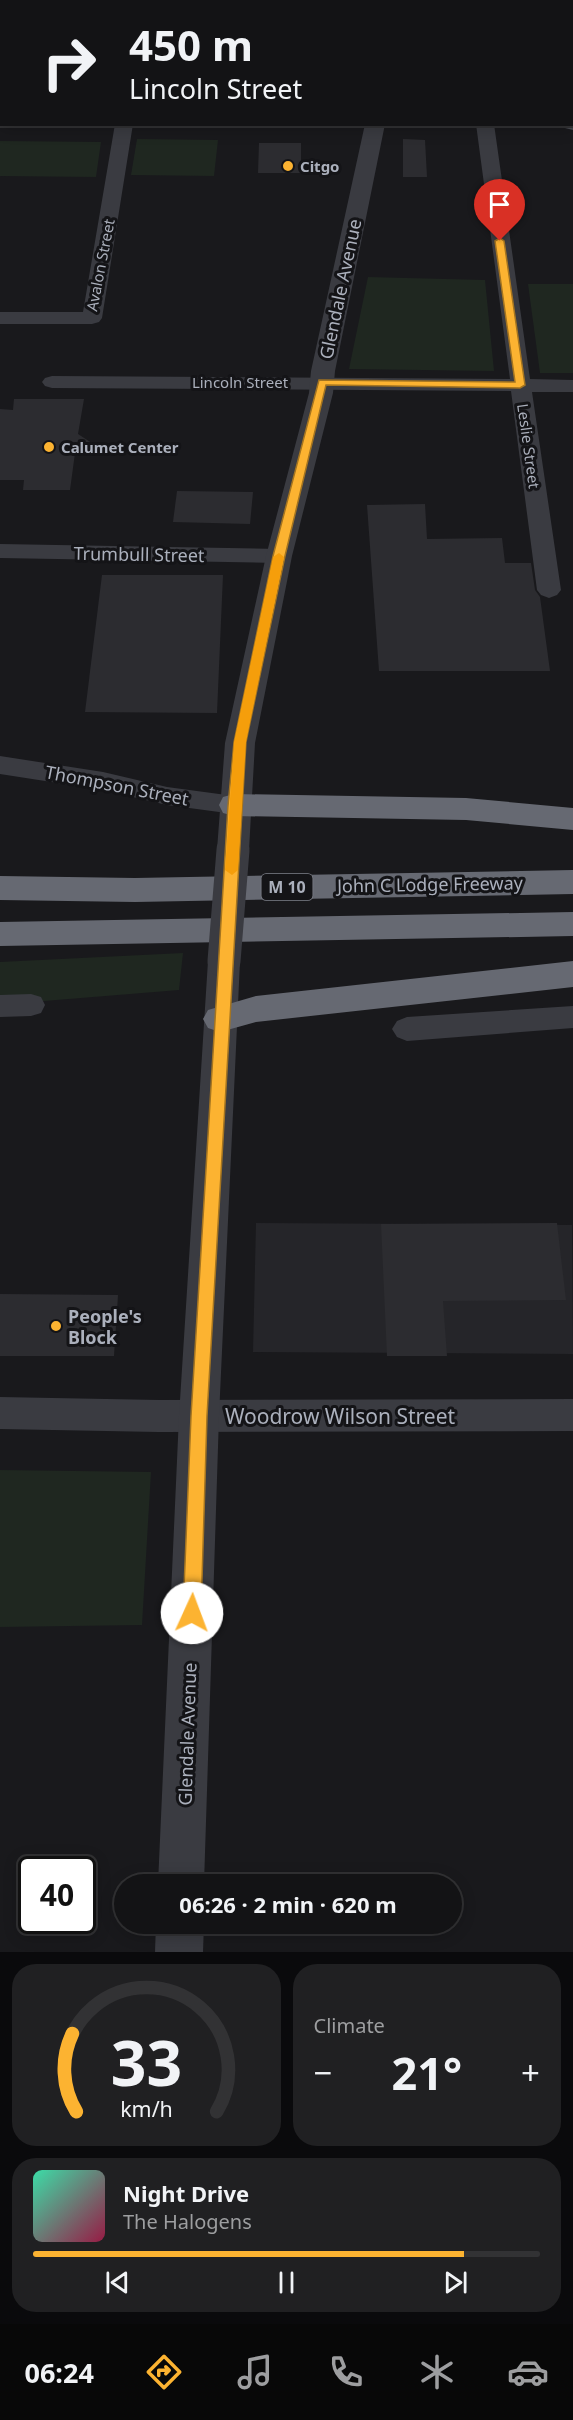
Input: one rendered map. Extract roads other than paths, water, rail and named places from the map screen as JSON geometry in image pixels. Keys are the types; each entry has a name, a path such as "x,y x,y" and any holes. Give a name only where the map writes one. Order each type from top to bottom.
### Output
{"highway":[{"path":"234,806 466,809 573,819"},
{"name":"John C Lodge Freeway","path":"0,888 135,890 573,882"},
{"path":"0,934 573,924"},
{"path":"220,1019 256,1010 573,974"}],"street":[{"name":"Avalon Street","path":"0,318 92,318 124,126"},
{"name":"Glendale Avenue","path":"181,1874 199,1416 220,1019 240,742 279,556 322,382 375,126"},
{"name":"Leslie Street","path":"485,126 549,590"},
{"name":"Lincoln Street","path":"52,382 322,382 573,386"},
{"name":"Trumbull Street","path":"0,552 279,556"},
{"name":"Thompson Street","path":"0,765 103,781 167,796 234,806"},
{"path":"0,1006 31,1005"},
{"path":"407,1029 573,1017"},
{"name":"Woodrow Wilson Street","path":"0,1413 199,1416 573,1415"},
{"path":"179,1952 180,1934"}],"place":[{"name":"Citgo","path":"288,166"},
{"name":"Calumet Center","path":"49,447"},
{"name":"People's Block","path":"56,1326"}]}
